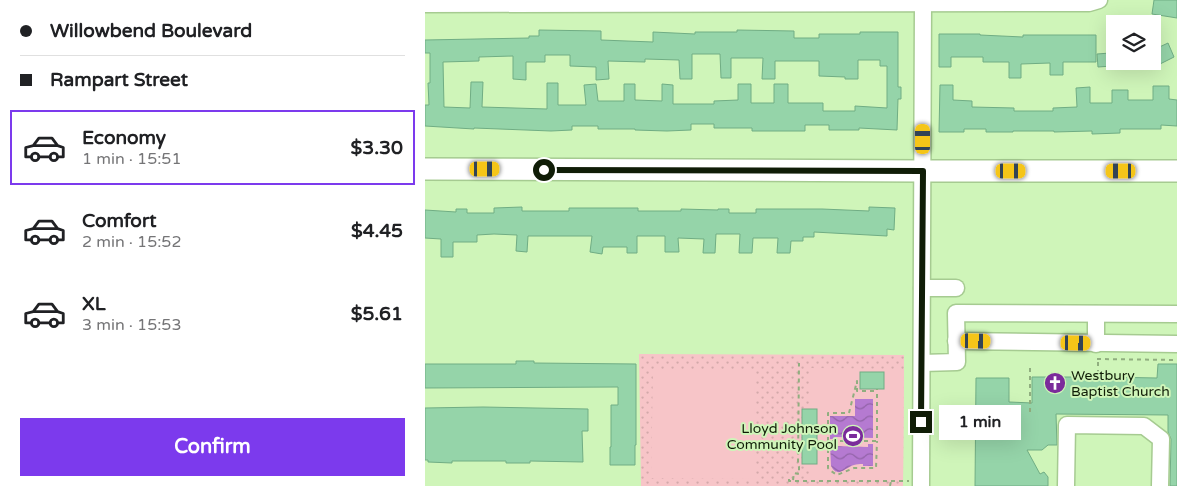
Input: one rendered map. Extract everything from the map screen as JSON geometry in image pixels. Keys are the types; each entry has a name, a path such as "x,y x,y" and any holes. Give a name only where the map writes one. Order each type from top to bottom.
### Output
{"main road":[{"path":"425,169 1177,171"}],"street":[{"path":"425,4 699,1 1089,3 1099,0"},
{"path":"921,484 923,3"},
{"path":"922,288 956,288"},
{"path":"922,363 957,362 956,313 1177,314"},
{"path":"1096,314 1096,353"},
{"path":"956,341 1096,353 1177,344"},
{"path":"1066,486 1067,425 1145,426 1161,439 1160,486"}],"path":[{"path":"1098,374 1096,353 1177,360"},
{"path":"793,480 794,473 799,474 799,363"},
{"path":"1029,368 1030,414"},
{"path":"858,381 857,391 877,390 876,468 854,468 837,475 831,472 828,468 828,432 828,413 849,413 858,381"},
{"path":"783,432 800,432"},
{"path":"817,432 828,432"},
{"path":"828,441 877,441"},
{"path":"789,479 891,481 921,484"},
{"path":"890,486 891,481"}],"shaded area":[{"path":"639,354 904,355 903,486 641,486"},
{"name":"Lloyd Johnson Community Pool","path":"809,368 904,369 903,479 809,479 809,464 802,464 802,409 809,408"},
{"path":"653,369 755,370 754,479 651,478"}],"water":[{"path":"855,399 873,399 873,438 836,437 835,439 830,439 830,416 855,416"},
{"path":"830,444 836,444 836,446 868,447 868,444 873,444 873,466 857,464 841,472 836,472 831,466"}],"building":[{"path":"1154,0 1177,0 1177,18 1152,14"},
{"path":"539,30 601,31 601,40 653,42 653,32 695,34 695,32 737,32 737,30 794,31 794,38 819,38 819,34 898,32 898,87 901,87 901,99 898,99 897,130 859,128 859,130 829,130 829,125 805,125 805,131 752,131 752,128 714,128 714,124 691,124 691,130 667,131 598,129 598,126 572,126 572,130 551,131 425,126 425,105 429,105 430,53 425,53 425,40 529,38 529,36 539,36","holes":["692,54 720,54 721,78 731,78 731,58 763,58 762,79 775,79 775,61 819,61 819,76 858,79 858,60 880,60 880,66 887,66 887,108 855,106 855,111 823,111 823,103 788,103 788,84 774,84 774,103 751,103 751,84 738,84 738,100 714,101 714,104 673,104 673,85 662,84 662,101 635,100 635,84 624,84 624,101 598,101 596,84 584,85 586,105 558,105 558,83 547,83 547,109 482,107 483,82 471,82 470,108 444,107 443,62 479,61 479,57 513,56 513,79 526,80 526,62 545,62 545,55 570,55 570,66 596,67 596,80 609,79 608,61 645,62 645,59 679,60 680,79 692,79"]},
{"path":"939,34 1023,37 1023,35 1096,35 1096,62 1063,62 1063,75 1050,75 1050,63 1021,64 1021,78 1009,78 1009,62 983,62 983,57 951,57 951,67 939,67"},
{"path":"1168,43 1174,57 1161,64 1161,46"},
{"path":"1106,53 1106,66 1098,67 1097,54"},
{"path":"940,85 953,85 953,100 972,101 972,107 1014,108 1014,111 1053,111 1053,108 1077,107 1076,88 1090,87 1090,103 1112,103 1112,90 1128,90 1128,100 1153,100 1153,86 1169,86 1169,99 1177,100 1177,126 1161,125 1161,129 1120,129 1120,133 1092,134 1092,131 986,132 986,129 964,129 964,132 939,132"},
{"path":"522,207 522,211 569,211 569,208 638,208 638,211 729,209 729,213 756,213 756,209 869,211 869,207 895,208 894,230 887,229 887,236 814,232 814,237 803,237 803,241 791,241 790,253 777,253 778,238 753,238 752,253 739,253 740,234 716,234 715,253 703,253 704,239 678,238 679,252 665,252 665,236 637,236 637,253 627,253 627,247 603,247 602,254 590,252 592,236 528,236 527,252 516,251 517,235 494,234 477,235 477,242 453,242 453,257 441,257 441,239 425,238 425,210 456,212 456,209 467,209 467,213 494,213 494,208"},
{"path":"516,361 534,361 534,363 636,364 635,465 610,465 611,405 618,405 618,387 425,388 425,364 516,364"},
{"path":"1158,364 1177,364 1177,486 1170,486 1171,439 1168,432 1168,415 1056,414 1057,445 1048,445 1042,450 1027,450 1040,474 1044,472 1048,477 1048,486 975,486 976,378 1009,378 1009,402 1032,403 1032,377 1091,377 1091,374 1105,374 1105,377 1157,378"},
{"path":"860,372 884,372 884,389 860,389"},
{"path":"425,408 588,409 588,431 582,431 583,462 530,461 530,463 506,463 506,461 452,461 452,463 428,462 428,460 425,460"},
{"path":"802,409 817,409 817,464 802,464"}],"place":[{"name":"Westbury Baptist Church","path":"1055,383"},
{"name":"Lloyd Johnson Community Pool","path":"853,436"}],"route":[{"path":"544,170 923,171 921,422"}]}
